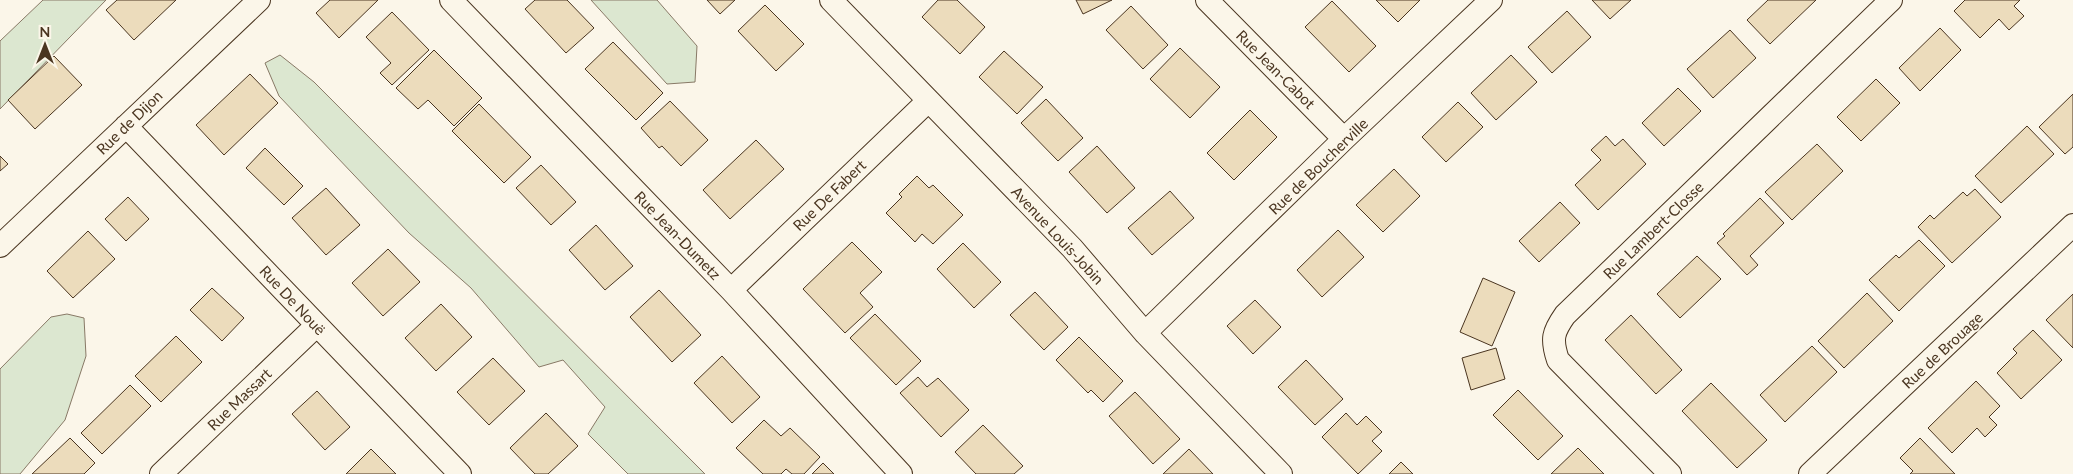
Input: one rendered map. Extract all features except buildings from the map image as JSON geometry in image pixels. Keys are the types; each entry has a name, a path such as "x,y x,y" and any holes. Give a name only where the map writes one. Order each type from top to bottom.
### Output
{"street":[{"name":"Rue de Dijon","path":"0,246 259,0"},
{"name":"Rue Jean-Dumetz","path":"451,0 731,290 901,474"},
{"name":"Avenue Louis-Jobin","path":"831,0 1072,248 1145,333 1281,474"},
{"name":"Rue Jean-Cabot","path":"1208,0 1344,139"},
{"name":"Rue de Boucherville","path":"1145,333 1344,139 1491,0"},
{"name":"Rue Lambert-Closse","path":"1670,474 1558,360 1553,344 1555,328 1565,315 1891,0"},
{"name":"Rue De Fabert","path":"731,290 928,100"},
{"name":"Rue De Nouë","path":"126,126 460,474"},
{"name":"Rue de Brouage","path":"1810,474 2073,225"},
{"name":"Rue Massart","path":"161,474 317,325"}],"green space":[{"path":"43,0 106,0 0,109 0,41"},
{"path":"591,0 657,0 697,46 695,82 667,84"},
{"path":"280,55 314,82 705,474 628,474 588,434 605,407 563,360 539,367 471,288 409,233 279,96 265,63"},
{"path":"67,314 84,318 86,356 65,420 20,474 0,474 0,369 51,317"}]}
